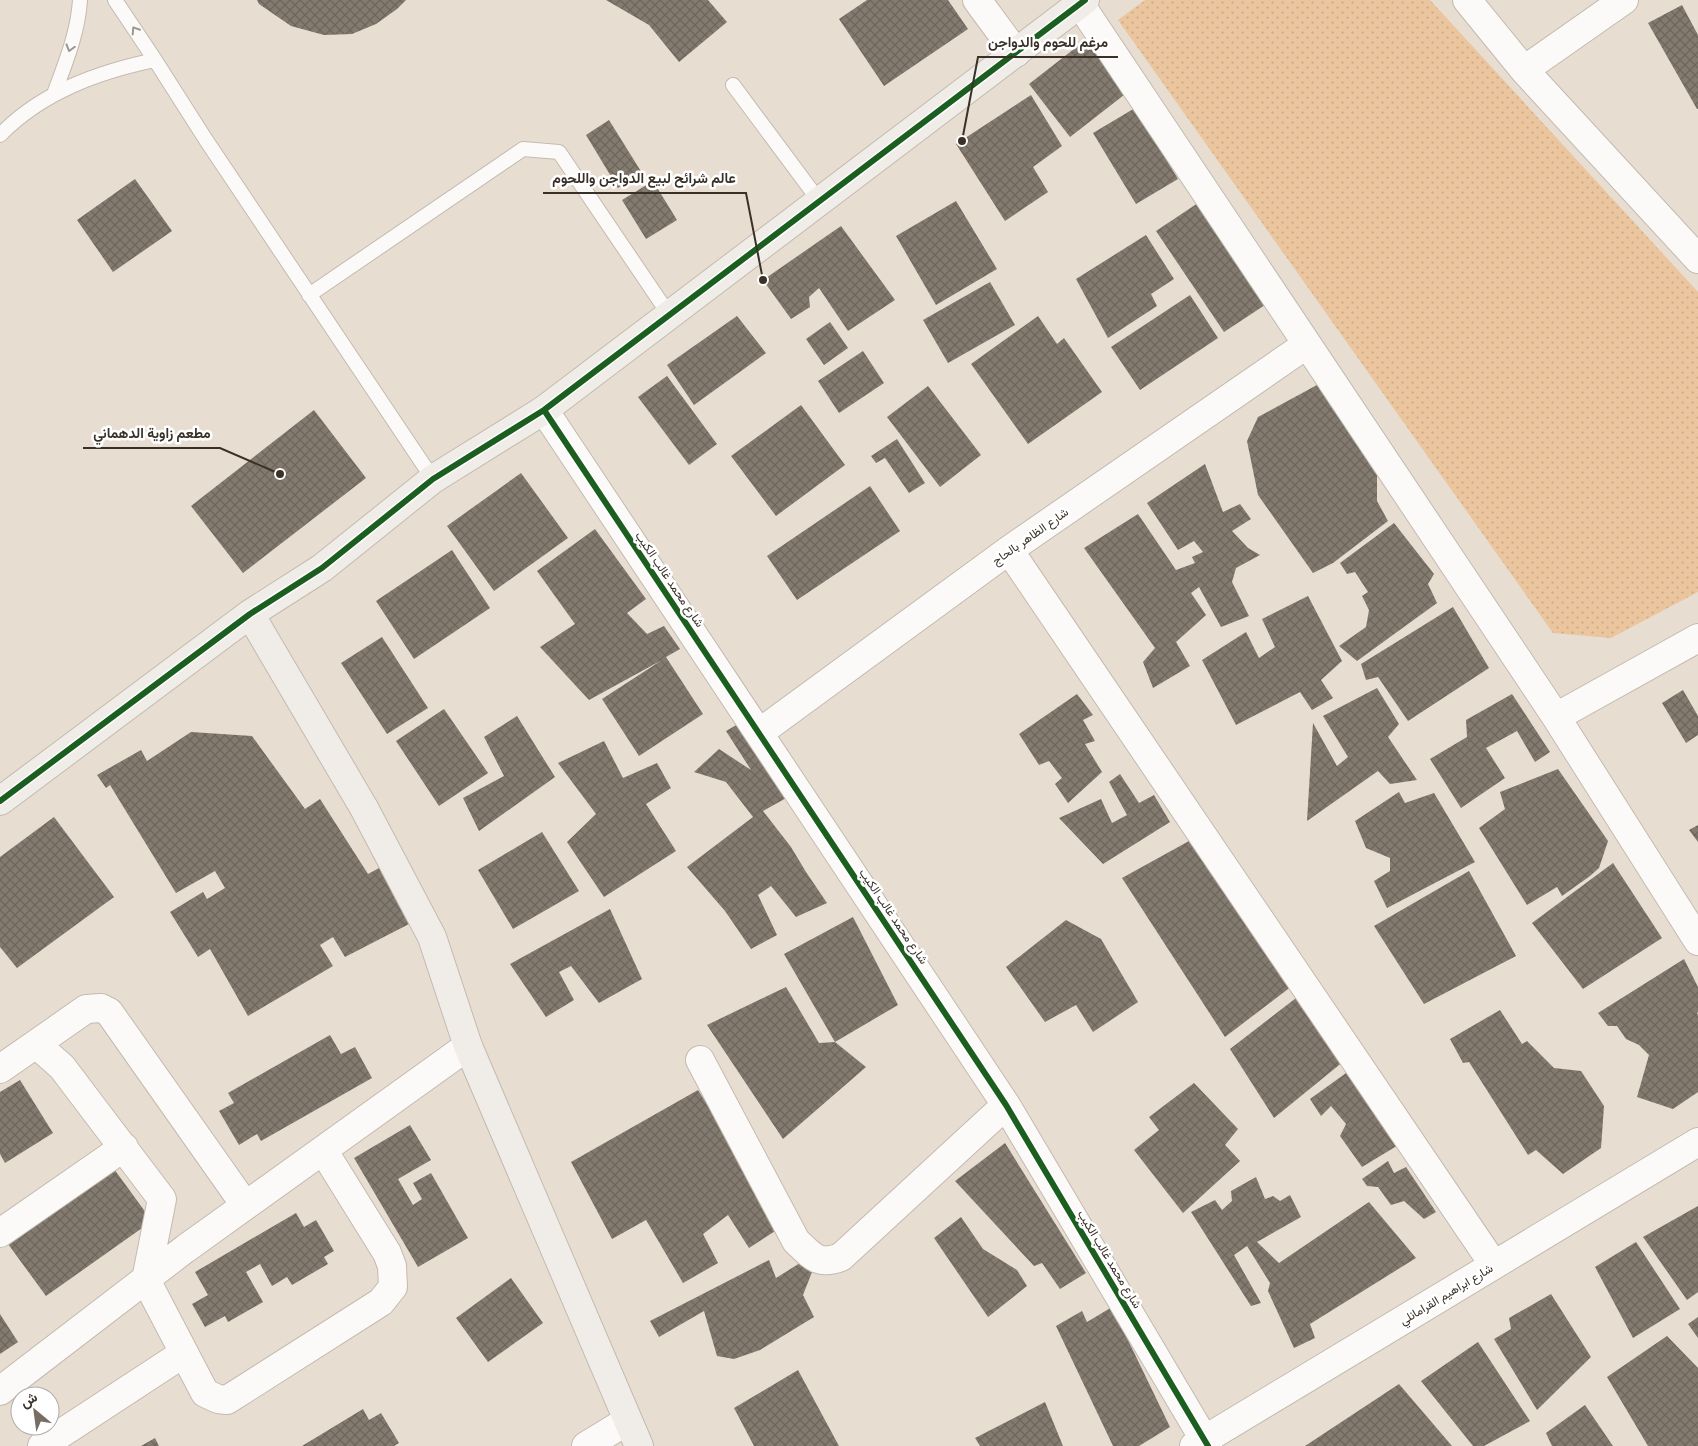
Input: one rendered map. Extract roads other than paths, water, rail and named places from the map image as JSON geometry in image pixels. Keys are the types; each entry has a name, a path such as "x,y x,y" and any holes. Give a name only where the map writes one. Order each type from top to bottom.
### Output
{"street":[{"path":"977,0 1016,52"},
{"path":"1467,0 1524,70 1698,259"},
{"path":"1524,70 1624,0"},
{"path":"0,801 250,614 322,568 433,479 544,410 1082,2 1306,345 1556,717 1698,942"},
{"name":"شارع الظاهر بالحاج","path":"759,733 1009,550 1306,345"},
{"name":"شارع محمد غالب الكيب","path":"544,410 1006,1105 1202,1444"},
{"path":"1009,550 1494,1265"},
{"path":"250,614 364,808 432,937 468,1046 638,1446"},
{"path":"1556,717 1698,638"},
{"path":"0,1068 86,1009 101,1008 109,1012 245,1205"},
{"path":"36,1044 62,1067 162,1199 146,1280 205,1393 218,1400 226,1400 381,1302 393,1288 392,1266 387,1253 323,1150"},
{"path":"0,1391 245,1205 468,1046"},
{"path":"700,1060 796,1241 814,1258 824,1261 834,1260 846,1253 1006,1105"},
{"name":"شارع ابراهيم القرامانلي","path":"1202,1444 1698,1142"},
{"path":"0,1233 124,1147"},
{"path":"42,1446 184,1354"},
{"path":"586,1446 627,1422"}],"lane":[{"path":"54,94 70,50 79,14 80,0"},
{"path":"115,0 206,140 433,479"},
{"path":"0,135 29,110 54,94 91,77 155,60"},
{"path":"733,85 820,202"},
{"path":"310,296 522,149 559,152 670,316"}],"place":[{"name":"مرغم للحوم والدواجن","path":"962,141"},
{"name":"عالم شرائح لبيع الدواجن واللحوم","path":"763,280"},
{"name":"مطعم زاوية الدهماني","path":"280,474"}]}
